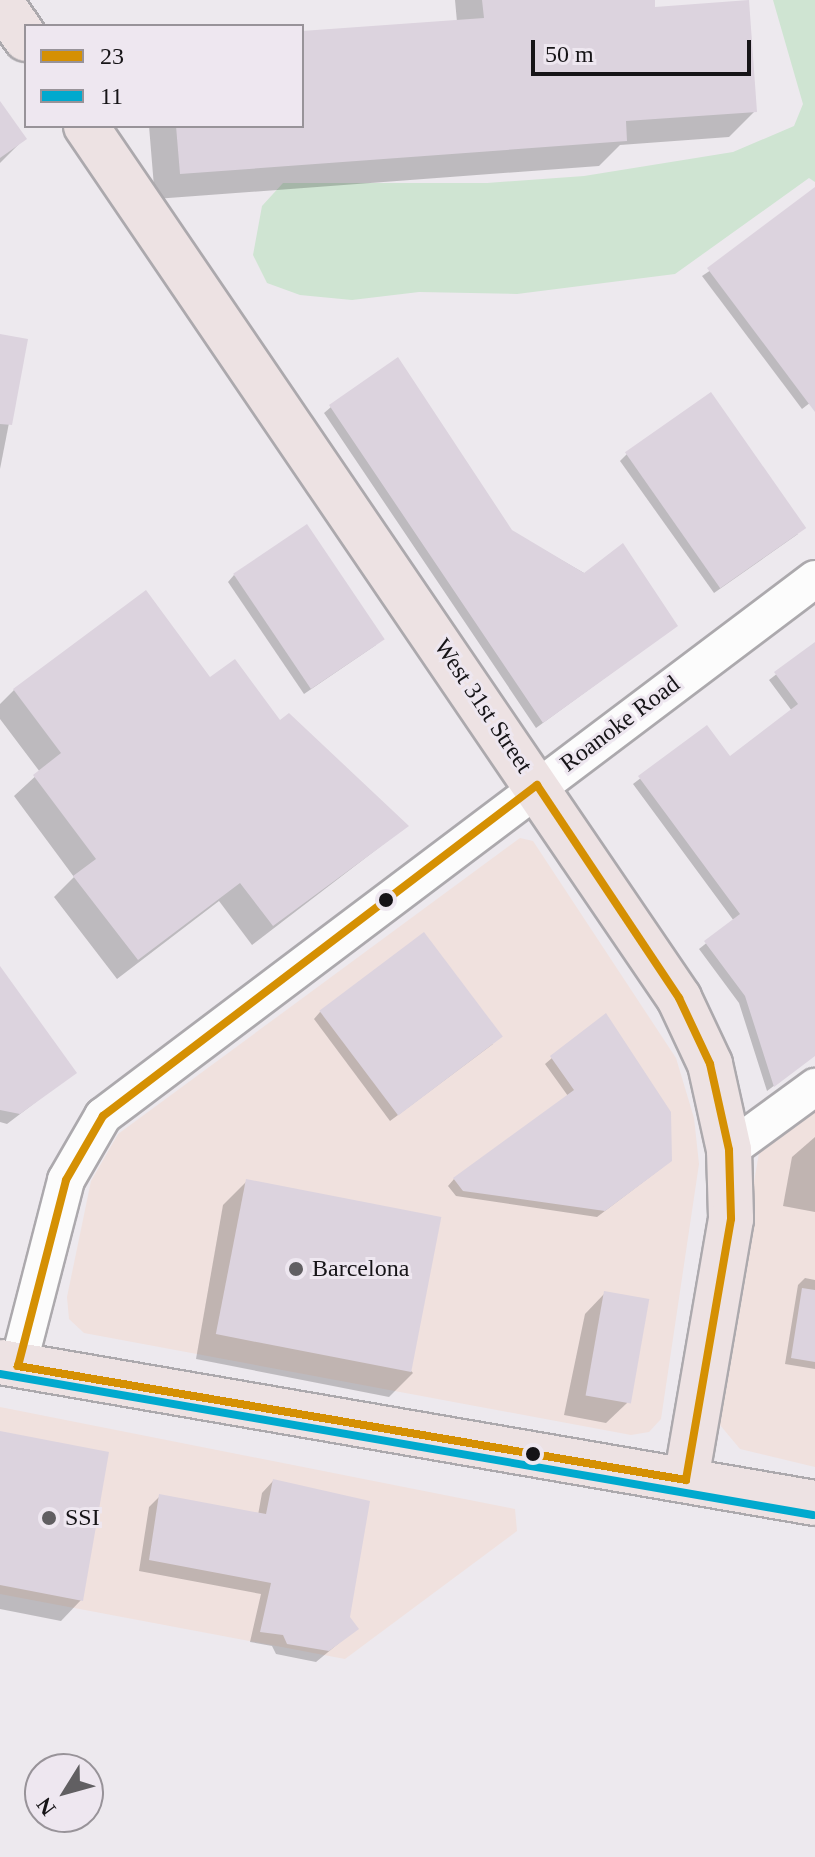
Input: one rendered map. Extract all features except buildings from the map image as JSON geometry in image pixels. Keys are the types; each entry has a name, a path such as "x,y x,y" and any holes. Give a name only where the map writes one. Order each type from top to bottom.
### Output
{"main road":[{"path":"1,1 24,36"},
{"name":"West 31st Street","path":"87,128 679,998 710,1064 729,1150 731,1219 686,1480"},
{"path":"9,1364 815,1503"}],"street":[{"name":"Roanoke Road","path":"9,1364 66,1180 103,1116 537,785 815,579"},
{"path":"729,1150 815,1087"}],"shaded area":[{"path":"520,838 533,841 676,1058 694,1118 699,1164 661,1419 649,1432 631,1435 84,1333 69,1319 67,1297 91,1181 118,1134"},
{"path":"815,1109 815,1467 740,1449 720,1425 716,1400 759,1153"},
{"path":"0,1407 515,1509 517,1531 345,1659 0,1594"}],"green space":[{"path":"773,0 815,0 815,182 809,178 675,274 517,294 419,292 352,300 300,295 267,283 253,255 262,206 283,183 487,183 584,176 733,152 794,126 803,104"}],"transit line":[{"name":"23","path":"537,785 679,998 710,1064 729,1150 731,1219 686,1480 18,1366 66,1180 103,1116 537,785"},
{"name":"11","path":"0,1374 813,1515"}],"place":[{"name":"Barcelona","path":"296,1269"},
{"name":"SSI","path":"49,1518"}]}
